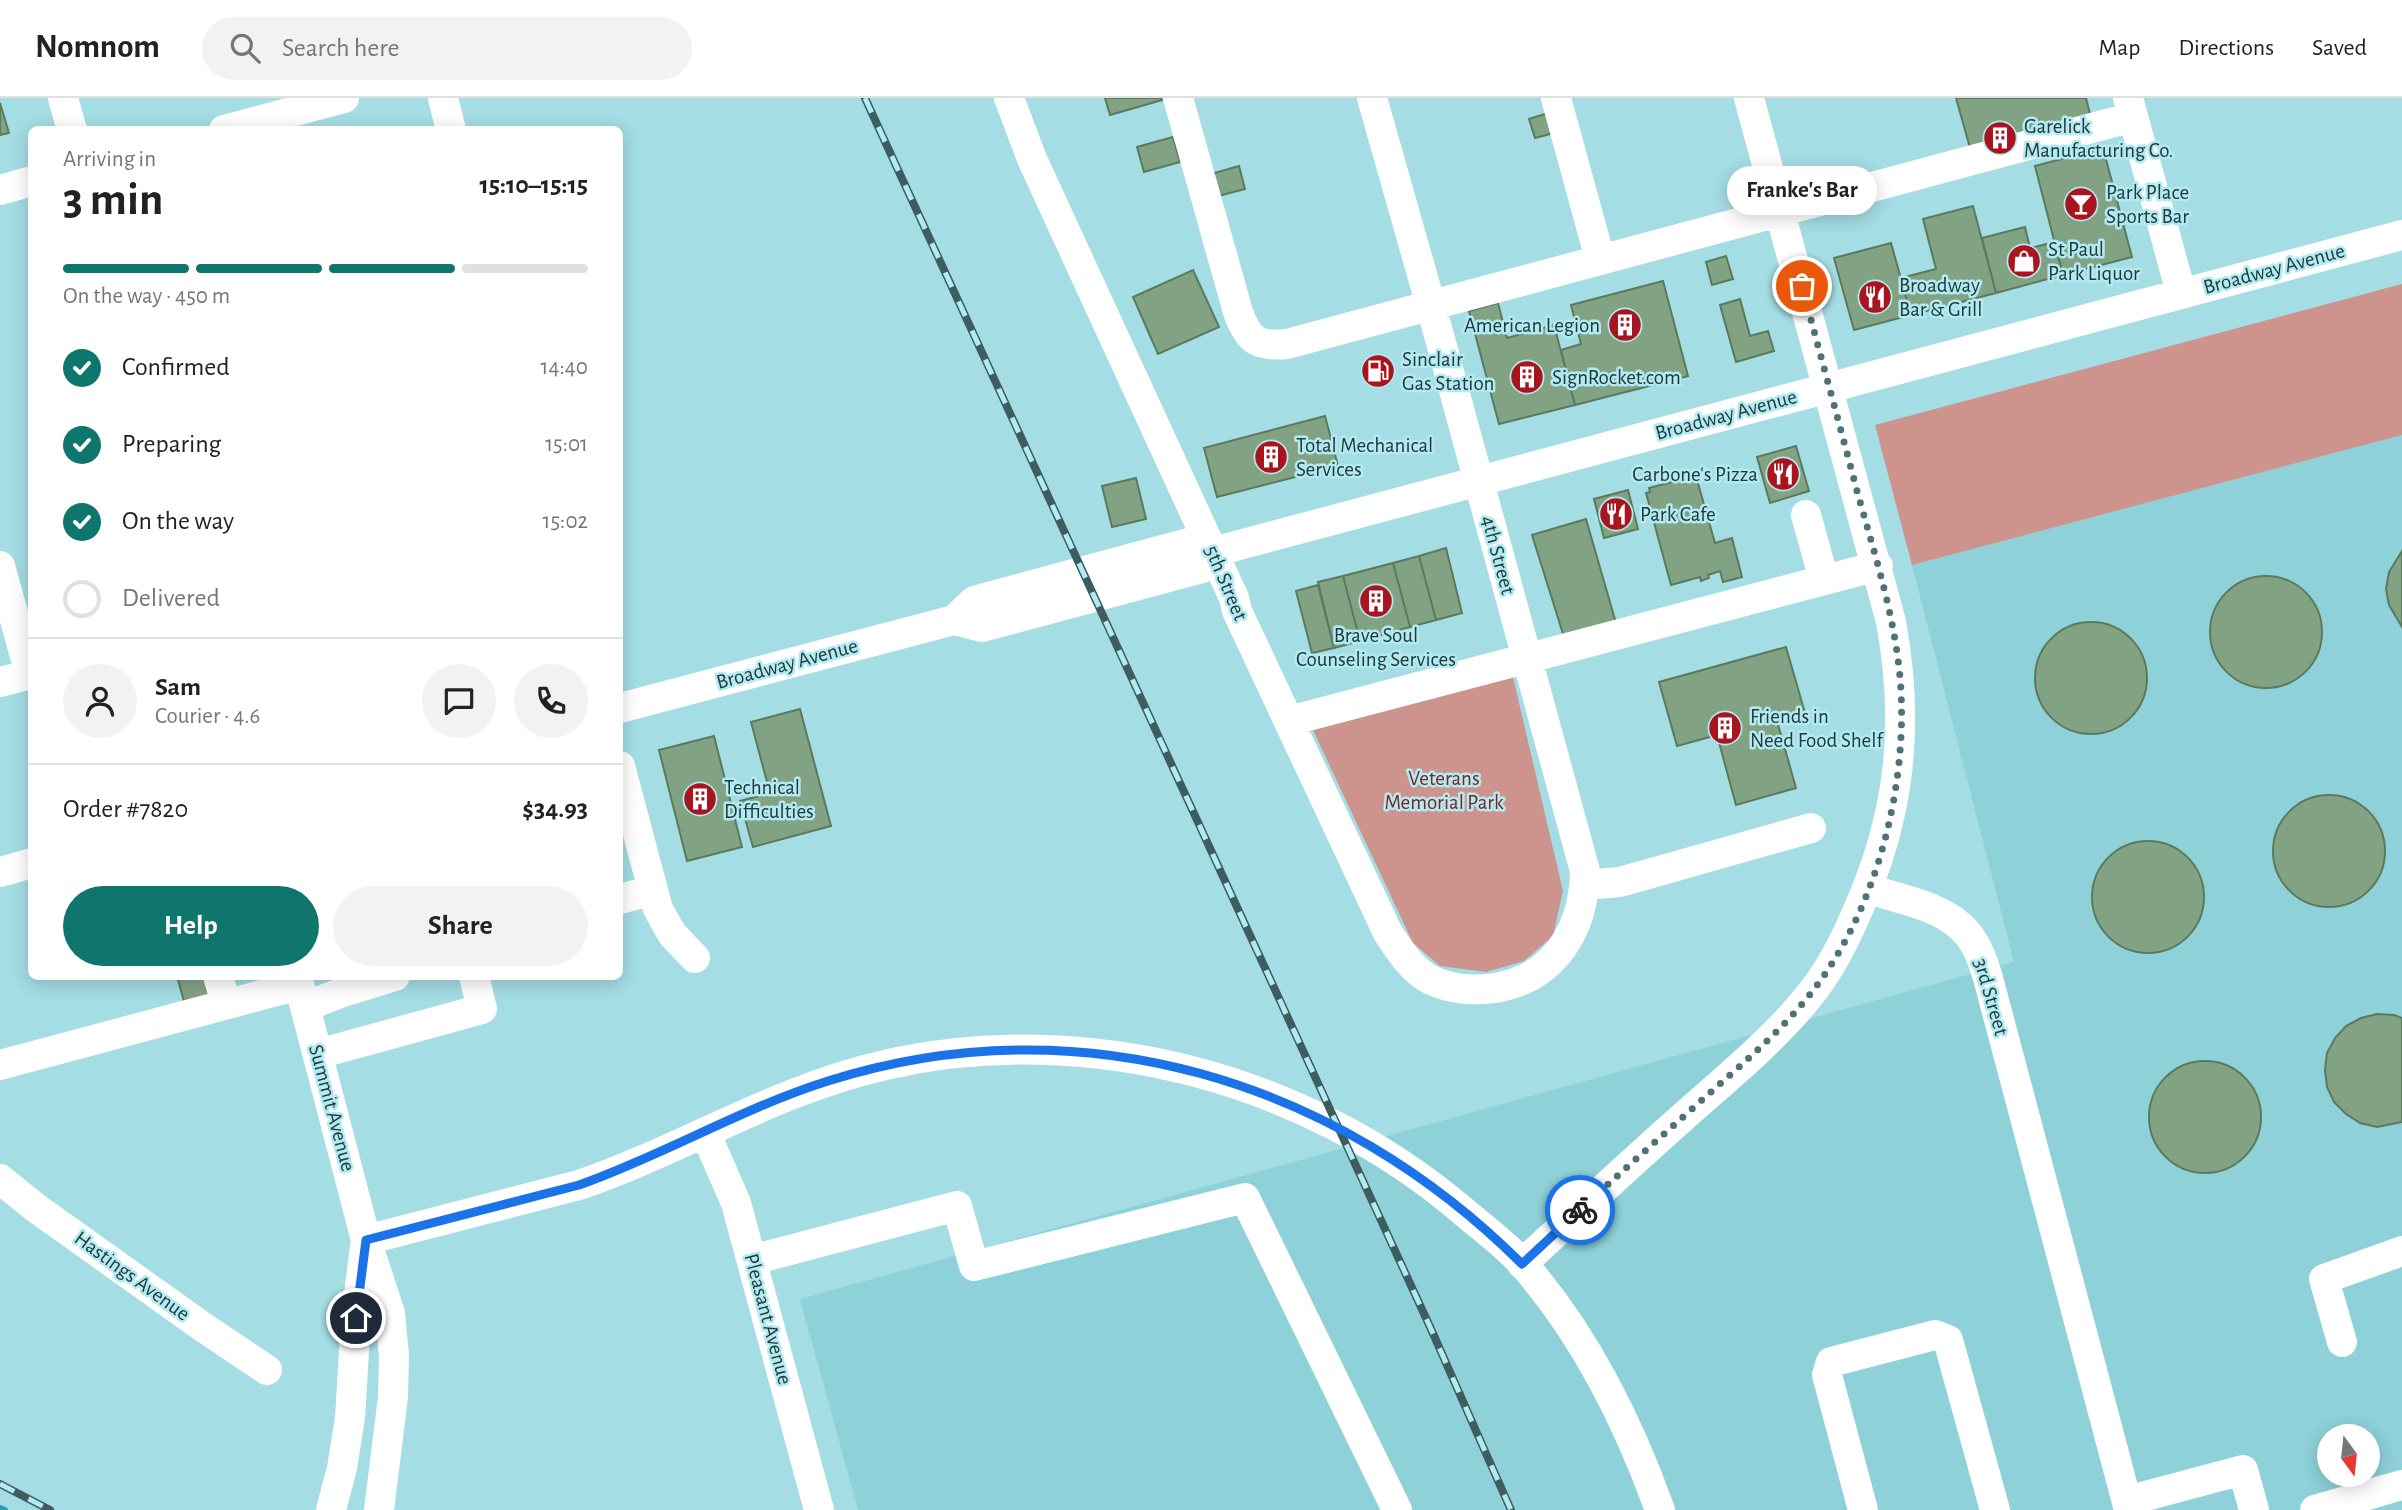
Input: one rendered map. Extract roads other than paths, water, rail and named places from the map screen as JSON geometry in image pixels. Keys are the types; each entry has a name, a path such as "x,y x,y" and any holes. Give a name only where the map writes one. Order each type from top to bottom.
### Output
{"street":[{"path":"63,98 71,126"},
{"path":"258,125 344,98"},
{"path":"443,98 450,126"},
{"name":"5th Street","path":"1009,98 1032,159 1234,598 1237,611 1388,933 1415,969 1432,980 1481,990 1511,985"},
{"path":"1178,98 1242,324 1253,340 1268,345 1287,344 1781,210 2130,107 2181,293"},
{"name":"4th Street","path":"1372,98 1585,872 1580,914 1570,936 1556,957 1534,974 1511,985"},
{"path":"1556,98 1600,259"},
{"path":"1522,1264 1788,1021 1828,969 1852,926 1886,835 1896,786 1901,736 1898,662 1886,594 1749,98"},
{"path":"0,190 28,182"},
{"name":"Broadway Avenue","path":"623,707 954,620 974,601 1192,542 1213,552 2402,235"},
{"path":"1806,515 1824,579"},
{"path":"0,566 28,664"},
{"path":"1289,721 1878,566"},
{"path":"0,682 28,675"},
{"path":"623,777 653,890 666,925 695,958"},
{"path":"1584,885 1620,882 1811,828"},
{"path":"0,872 28,864"},
{"name":"3rd Street","path":"1868,889 1909,901 1947,917 1968,934 1978,950 2128,1506"},
{"path":"623,898 653,890"},
{"path":"0,1065 222,990 340,993 382,980"},
{"path":"318,1054 482,1009 475,980"},
{"name":"Summit Avenue","path":"300,990 366,1240 390,1313 394,1356 390,1432 379,1510"},
{"path":"366,1240 579,1185 795,1092 889,1065 947,1055 1016,1051 1098,1053 1202,1073 1254,1089 1306,1110 1351,1133 1451,1200 1502,1243 1552,1300 1599,1373 1637,1448 1660,1510"},
{"name":"Pleasant Avenue","path":"705,1132 731,1188 819,1510"},
{"name":"Hastings Avenue","path":"0,1179 36,1208 267,1370"},
{"path":"752,1260 957,1206 974,1266 1245,1198 1396,1510"},
{"name":"Summit Avenue","path":"331,1510 342,1468 350,1418 356,1318 366,1240"},
{"path":"2342,1342 2324,1279 2402,1251"},
{"path":"1863,1510 1827,1375 1831,1362 1935,1335 1948,1340 1995,1510"},
{"path":"2128,1506 2243,1470 2254,1510"},
{"path":"2315,1510 2402,1485"}],"waterway":[{"path":"0,1508 5,1510"}],"railway":[{"path":"865,98 1431,1329 1511,1510"},
{"path":"0,1484 50,1510"}],"place":[{"name":"Garelick Manufacturing Co.","path":"2000,138"},
{"name":"Park Place Sports Bar","path":"2081,204"},
{"name":"St Paul Park Liquor","path":"2024,261"},
{"name":"Franke's Bar","path":"1802,286"},
{"name":"Broadway Bar & Grill","path":"1875,297"},
{"name":"American Legion","path":"1625,325"},
{"name":"Sinclair Gas Station","path":"1378,371"},
{"name":"SignRocket.com","path":"1527,377"},
{"name":"Total Mechanical Services","path":"1271,457"},
{"name":"Carbone's Pizza","path":"1783,474"},
{"name":"Park Cafe","path":"1616,514"},
{"name":"Brave Soul Counseling Services","path":"1376,601"},
{"name":"Friends in Need Food Shelf","path":"1725,728"},
{"name":"Technical Difficulties","path":"700,799"}],"park label":[{"name":"Veterans Memorial Park","path":"1444,790"}]}
